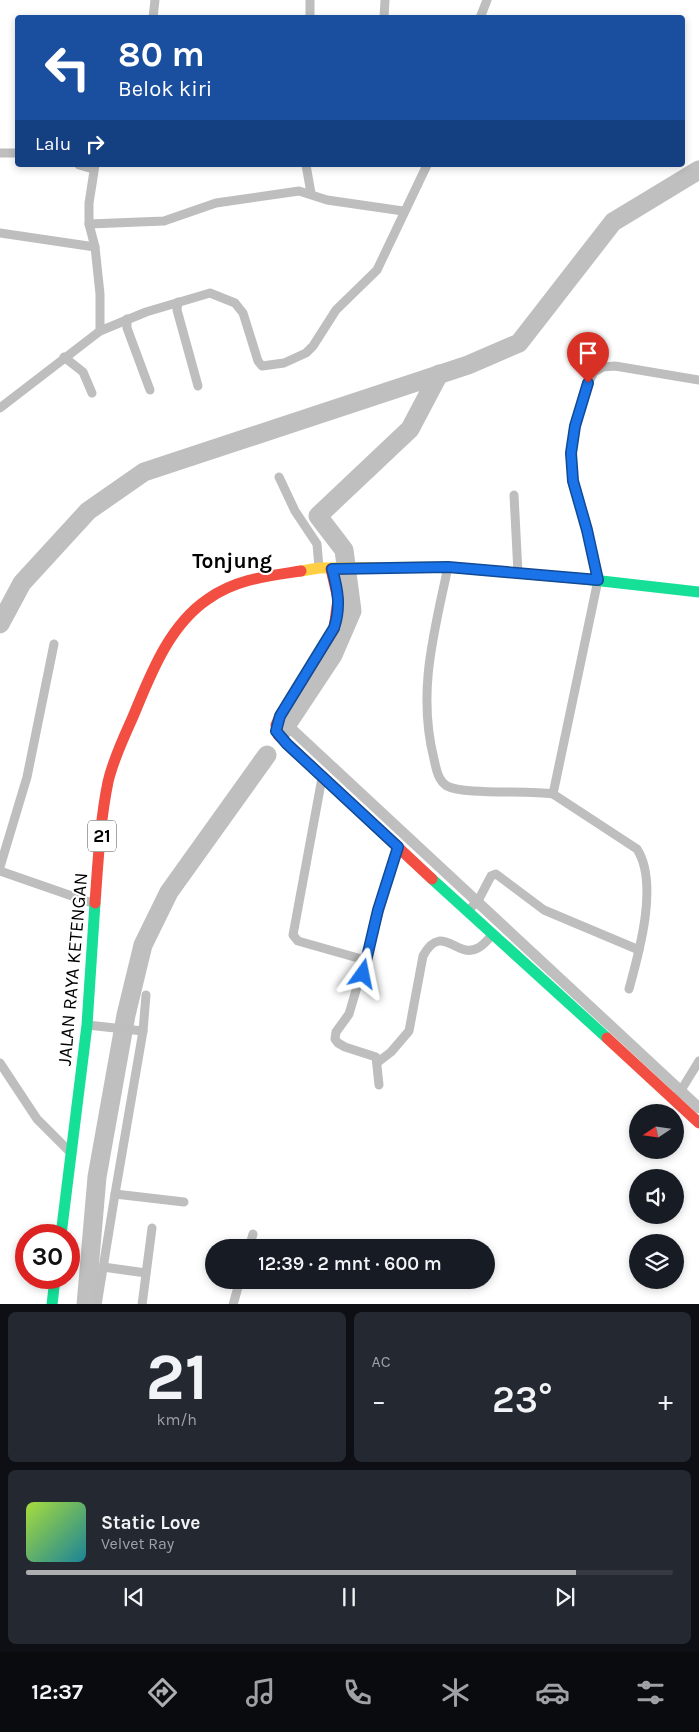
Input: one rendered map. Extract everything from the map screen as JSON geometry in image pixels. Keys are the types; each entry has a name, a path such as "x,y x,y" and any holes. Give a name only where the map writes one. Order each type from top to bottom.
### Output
{"main road":[{"name":"21","path":"334,569 448,567 598,580 699,592"},
{"name":"JALAN RAYA KETENGAN","path":"62,1224 87,1025 95,904 106,798 113,767 151,675 177,629 196,607 229,586 270,575 319,568 334,569"},
{"path":"334,569 338,590 338,616 334,628 276,725 280,736 322,778 676,1098 699,1123"},
{"path":"52,1304 54,1289"}],"street":[{"path":"153,15 155,0"},
{"path":"310,0 310,15"},
{"path":"384,15 385,0"},
{"path":"481,15 486,0"},
{"path":"0,153 15,153"},
{"path":"94,167 89,203 89,224 95,247 100,294 100,331"},
{"path":"306,167 311,193"},
{"path":"0,408 68,360 100,331 128,328 210,293 235,303 243,313 260,364 266,367 284,363 306,353 313,346 336,310 382,263 403,211 426,167"},
{"path":"89,224 164,221 216,203 295,192 311,193 326,200 403,211"},
{"path":"0,233 95,247"},
{"path":"177,306 198,386"},
{"path":"128,328 150,390"},
{"path":"68,360 83,372 92,393"},
{"path":"553,794 598,580 587,530 573,481 571,453 575,426 588,383 594,372 603,366 615,366 699,380"},
{"path":"279,477 295,511 318,544 319,568"},
{"path":"514,495 518,573"},
{"path":"448,567 429,657 426,698 428,737 439,777 443,783 458,789 553,794 637,849 643,858 647,888 639,950 629,989"},
{"path":"0,867 24,786 54,644"},
{"path":"322,778 293,935 298,942 365,960"},
{"path":"379,1086 378,1062 372,1055 345,1047 335,1039 336,1032 349,1014 398,847"},
{"path":"0,871 95,904"},
{"path":"469,909 479,899 491,876 500,875 525,898 544,910 639,950"},
{"path":"378,1062 391,1052 409,1031 423,956 429,946 434,941 443,941 474,950 479,948 493,934"},
{"path":"97,1304 143,1032 146,995"},
{"path":"87,1025 143,1032"},
{"path":"676,1098 699,1061"},
{"path":"0,1063 36,1119 70,1152"},
{"path":"115,1194 184,1202"},
{"path":"142,1304 152,1228"},
{"path":"252,1239 253,1234"},
{"path":"103,1267 146,1273"},
{"path":"233,1304 237,1289"}],"waterway":[{"path":"0,624 22,583 88,511 144,472 468,365 519,343 613,222 699,170"},
{"path":"284,729 333,655 352,611 344,550 318,516 410,429 439,374"},
{"path":"286,724 699,1108"},
{"path":"86,1304 97,1177 126,1015 143,945 169,892 267,755"}],"traffic: fast":[{"path":"584,579 699,592"},
{"path":"432,879 607,1038"},
{"path":"62,1224 87,1025 95,903"},
{"path":"52,1304 54,1289"}],"traffic: slow":[{"path":"301,571 319,568 448,567 584,579"}],"traffic: jam":[{"path":"331,569 338,599 334,629 280,716 276,725 278,735 432,879"},
{"path":"95,903 101,827 110,774 153,669 171,637 194,610 219,592 253,579 301,571"},
{"path":"607,1038 699,1123"}],"district":[{"name":"Tonjung","path":"232,561"}],"route":[{"path":"363,974 378,910 398,847 322,778 276,731 276,725 280,716 334,628 338,616 339,603 338,590 332,569 448,567 598,580 587,530 573,481 571,453 575,426 588,383"}]}
